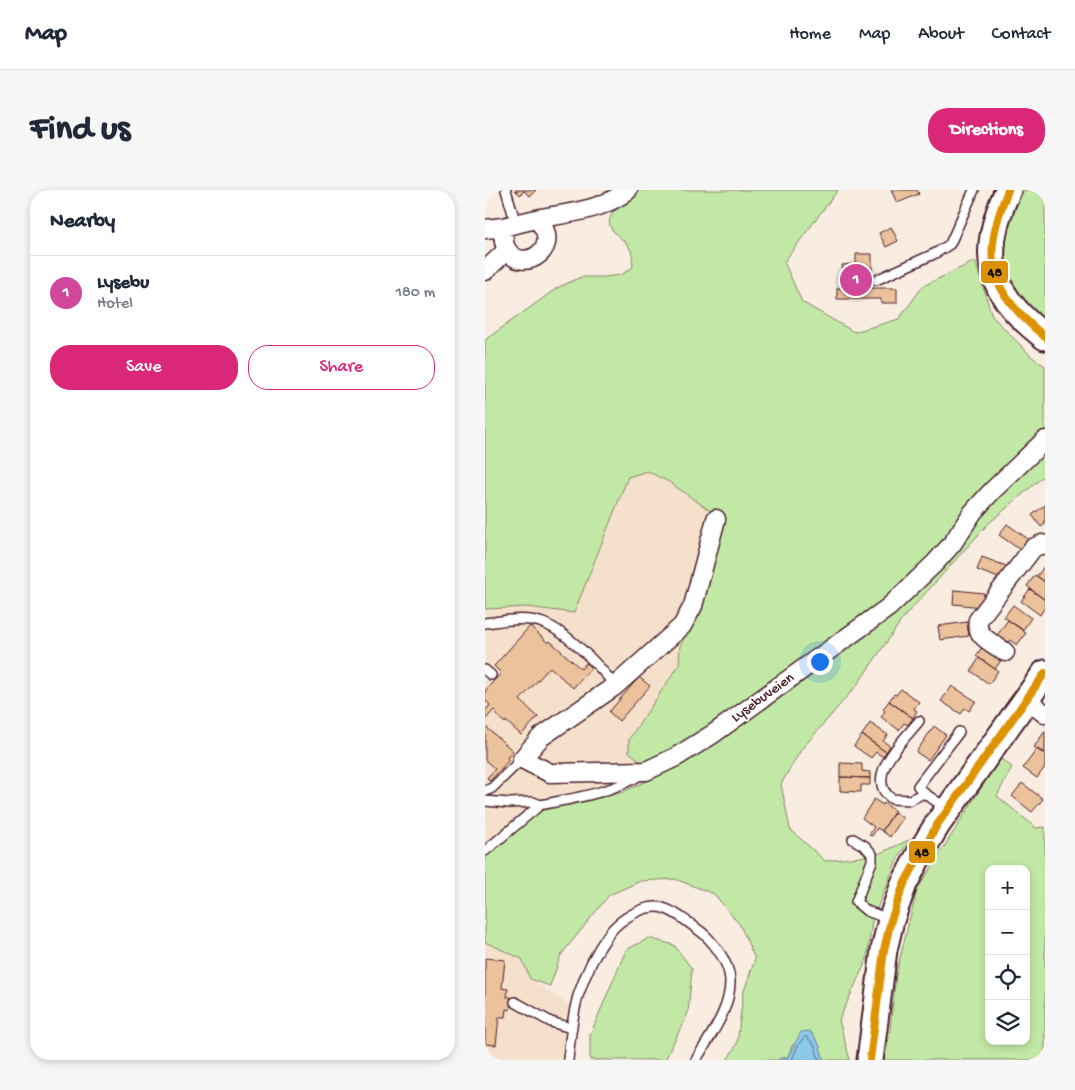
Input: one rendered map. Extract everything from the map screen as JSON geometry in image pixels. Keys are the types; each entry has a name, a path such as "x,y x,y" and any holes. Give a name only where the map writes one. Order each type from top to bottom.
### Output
{"street":[{"path":"485,229 593,208 613,195 628,190"},
{"path":"1008,190 993,233 991,250 993,272 1000,291 1011,306 1045,338"},
{"path":"510,225 503,240 507,250 514,257 523,260 533,259 546,246 547,235 543,225 535,219"},
{"path":"485,271 507,250"},
{"name":"Lysebuveien","path":"522,759 551,773 647,771 664,764 713,734 889,607 952,544 973,512 992,491 1045,440"},
{"path":"522,759 541,737 615,686 682,626 693,606 716,518"},
{"path":"1005,652 979,633 977,626 979,620 1033,548 1044,543"},
{"path":"870,1060 881,966 891,920 911,870 948,809 1036,706 1045,673"}],"lane":[{"path":"506,190 510,225"},
{"path":"876,280 936,254 950,244 974,190"},
{"path":"485,623 518,619 542,622 564,636 603,670 615,686"},
{"path":"919,721 884,767 881,778 883,790 892,799 910,800 924,793"},
{"path":"948,809 919,789 918,784 959,732"},
{"path":"485,792 492,788 522,759"},
{"path":"485,851 539,805 599,793 628,782 647,771"},
{"path":"485,802 509,804 533,802 539,805"},
{"path":"853,839 865,846 872,854 872,861 856,902 867,911 891,920"},
{"path":"568,1060 571,1028 578,996 593,960 609,933 629,915 646,908 663,908 676,914 702,932 720,950 730,979 725,1009 697,1060"},
{"path":"515,1002 551,1022 571,1028"}],"shaded area":[{"path":"646,470 669,482 722,519 700,608 680,646 679,665 629,739 658,776 620,793 528,812 485,852 485,609 527,607 574,613 628,477"},
{"path":"485,942 522,959 530,979 570,1005 564,1060 485,1060"}],"green space":[{"path":"638,190 838,190 784,262 802,302 854,332 899,319 923,286 975,261 992,316 1032,357 1045,366 1045,475 988,524 904,617 857,685 801,750 781,784 790,829 825,861 876,855 909,840 896,862 872,921 867,959 839,1020 850,1060 824,1060 819,1044 810,1031 792,1046 787,1058 778,1060 727,1060 737,1044 743,994 755,959 740,925 714,894 675,879 641,881 609,895 561,955 550,986 530,979 522,959 485,942 485,852 528,812 620,793 658,776 629,752 629,739 679,665 680,646 700,608 722,519 669,482 647,471 628,477 574,613 527,607 485,609 485,340 557,288 581,277 621,275 633,267 630,248 610,227 609,221 611,215 621,203"},
{"path":"1024,190 1045,190 1045,320 1029,306 1015,289 1006,265 1006,239 1009,226"},
{"path":"1000,758 1012,767 997,796 1036,828 1045,827 1045,1060 884,1060 889,1038 896,974 917,890"},
{"path":"649,938 674,945 692,969 688,1013 665,1060 590,1060 590,1035 626,950"}],"water":[{"path":"810,1031 819,1044 824,1060 778,1060 787,1058 801,1032"}],"building":[{"path":"515,190 536,190 530,196 524,191 520,195"},
{"path":"891,190 917,190 919,194 897,203"},
{"path":"891,227 898,241 886,247 879,233"},
{"path":"856,254 872,254 872,272 868,272 868,288 897,288 897,303 881,303 881,299 837,299 837,288 845,288 845,273 843,273 842,265 856,264"},
{"path":"1045,505 1045,524 1041,527 1032,515"},
{"path":"1007,524 1031,541 1023,552 999,535"},
{"path":"982,557 1009,567 1004,580 977,570"},
{"path":"1045,565 1045,582 1037,576"},
{"path":"1035,575 1045,582 1045,600 1027,586"},
{"path":"1030,589 1045,600 1045,607 1040,615 1021,601"},
{"path":"954,590 984,593 982,607 953,604"},
{"path":"1013,605 1031,618 1023,630 1004,617"},
{"path":"1008,620 1026,633 1017,645 1010,640 1006,645 995,638"},
{"path":"967,622 969,636 940,640 938,626"},
{"path":"530,626 581,669 586,663 591,668 573,688 550,667 520,700 538,717 521,735 495,714 497,712 494,710 485,720 485,711 490,705 485,700 485,691 501,673 494,666"},
{"path":"985,643 1004,656 995,669 976,656"},
{"path":"979,658 998,671 989,684 971,671"},
{"path":"639,677 650,686 619,721 609,712"},
{"path":"952,686 976,701 969,711 965,708 961,714 941,701"},
{"path":"901,689 919,702 914,709 917,711 913,718 889,701"},
{"path":"889,701 913,718 908,725 904,723 899,730 881,717 885,711 883,709"},
{"path":"870,723 888,735 883,741 890,746 886,752 862,735"},
{"path":"485,726 513,751 507,758 509,760 490,781 487,778 495,769 485,760"},
{"path":"934,726 946,735 928,760 916,752"},
{"path":"1045,731 1045,753 1042,753 1034,747"},
{"path":"862,735 886,752 883,757 876,752 871,758 854,746"},
{"path":"1037,749 1045,753 1045,767 1037,778 1023,768"},
{"path":"840,763 862,764 862,771 870,772 870,778 840,777"},
{"path":"840,777 870,778 870,785 861,785 861,792 840,791"},
{"path":"1022,783 1043,799 1032,812 1012,796"},
{"path":"874,799 895,811 882,831 877,828 872,836 869,835 874,827 862,818"},
{"path":"894,812 903,818 890,837 882,831"},
{"path":"485,958 505,960 502,988 508,989 507,997 511,997 510,1010 506,1009 505,1017 499,1017 496,1045 485,1044"}],"transit line":[{"name":"48","path":"1008,190 999,214 994,236 992,255 995,272 1001,288 1011,304 1045,337"},
{"name":"48","path":"870,1060 884,950 891,920 904,884 937,825 1045,673"}],"place":[{"name":"Lysebu","path":"856,280"}]}
